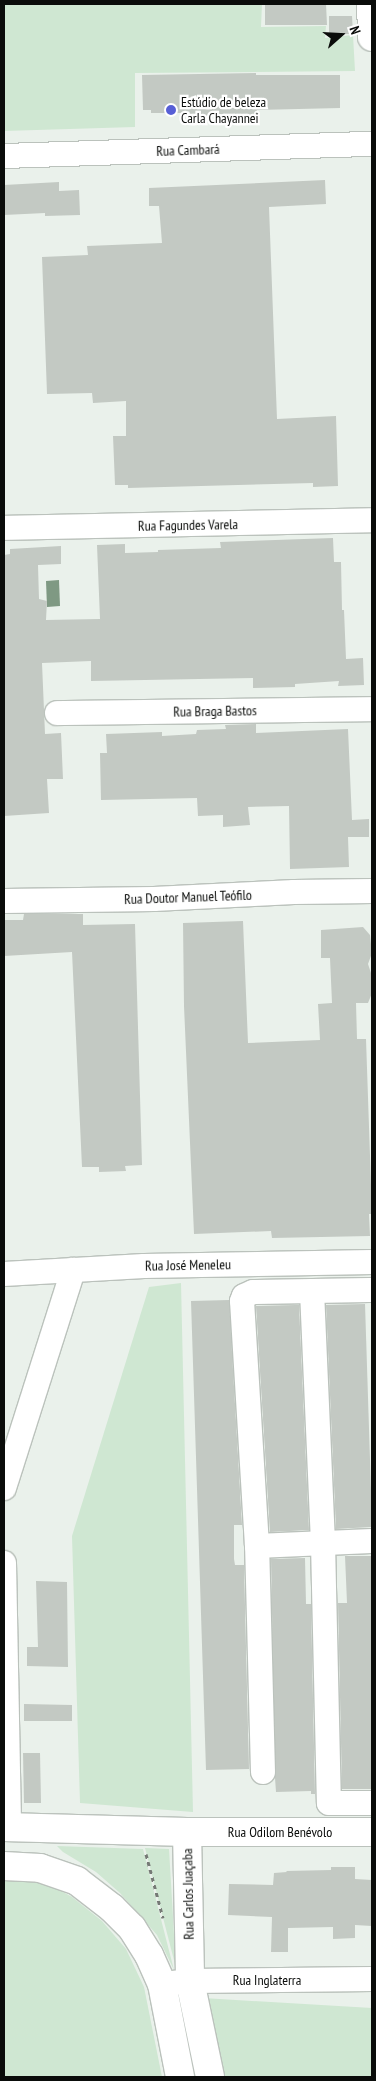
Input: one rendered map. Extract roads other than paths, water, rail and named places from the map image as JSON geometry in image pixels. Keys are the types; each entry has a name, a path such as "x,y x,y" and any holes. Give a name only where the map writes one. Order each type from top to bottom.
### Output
{"street":[{"path":"372,4 372,37"},
{"name":"Rua Cambará","path":"4,156 372,144"},
{"name":"Rua Fagundes Varela","path":"4,528 372,520"},
{"name":"Rua Braga Bastos","path":"57,713 372,709"},
{"name":"Rua Doutor Manuel Teófilo","path":"4,901 154,899 294,892 372,892"},
{"name":"Rua José Meneleu","path":"4,1274 144,1266 372,1262"},
{"path":"4,1488 73,1270"},
{"path":"263,1772 257,1546 242,1301 244,1296 253,1292 372,1290"},
{"path":"312,1291 323,1543 329,1803 372,1802"},
{"path":"257,1546 372,1541"},
{"path":"4,1563 6,1828"},
{"name":"Rua Carlos Juaçaba","path":"6,1828 187,1832 190,1980 210,2077"},
{"name":"Rua Odilom Benévolo","path":"187,1832 372,1832"},
{"path":"4,1866 40,1868 62,1874 87,1888 132,1928 149,1955 162,1984 180,2077"},
{"name":"Rua Inglaterra","path":"162,1984 190,1980 372,1980"}],"place":[{"name":"Estúdio de beleza Carla Chayannei","path":"171,110"}]}
